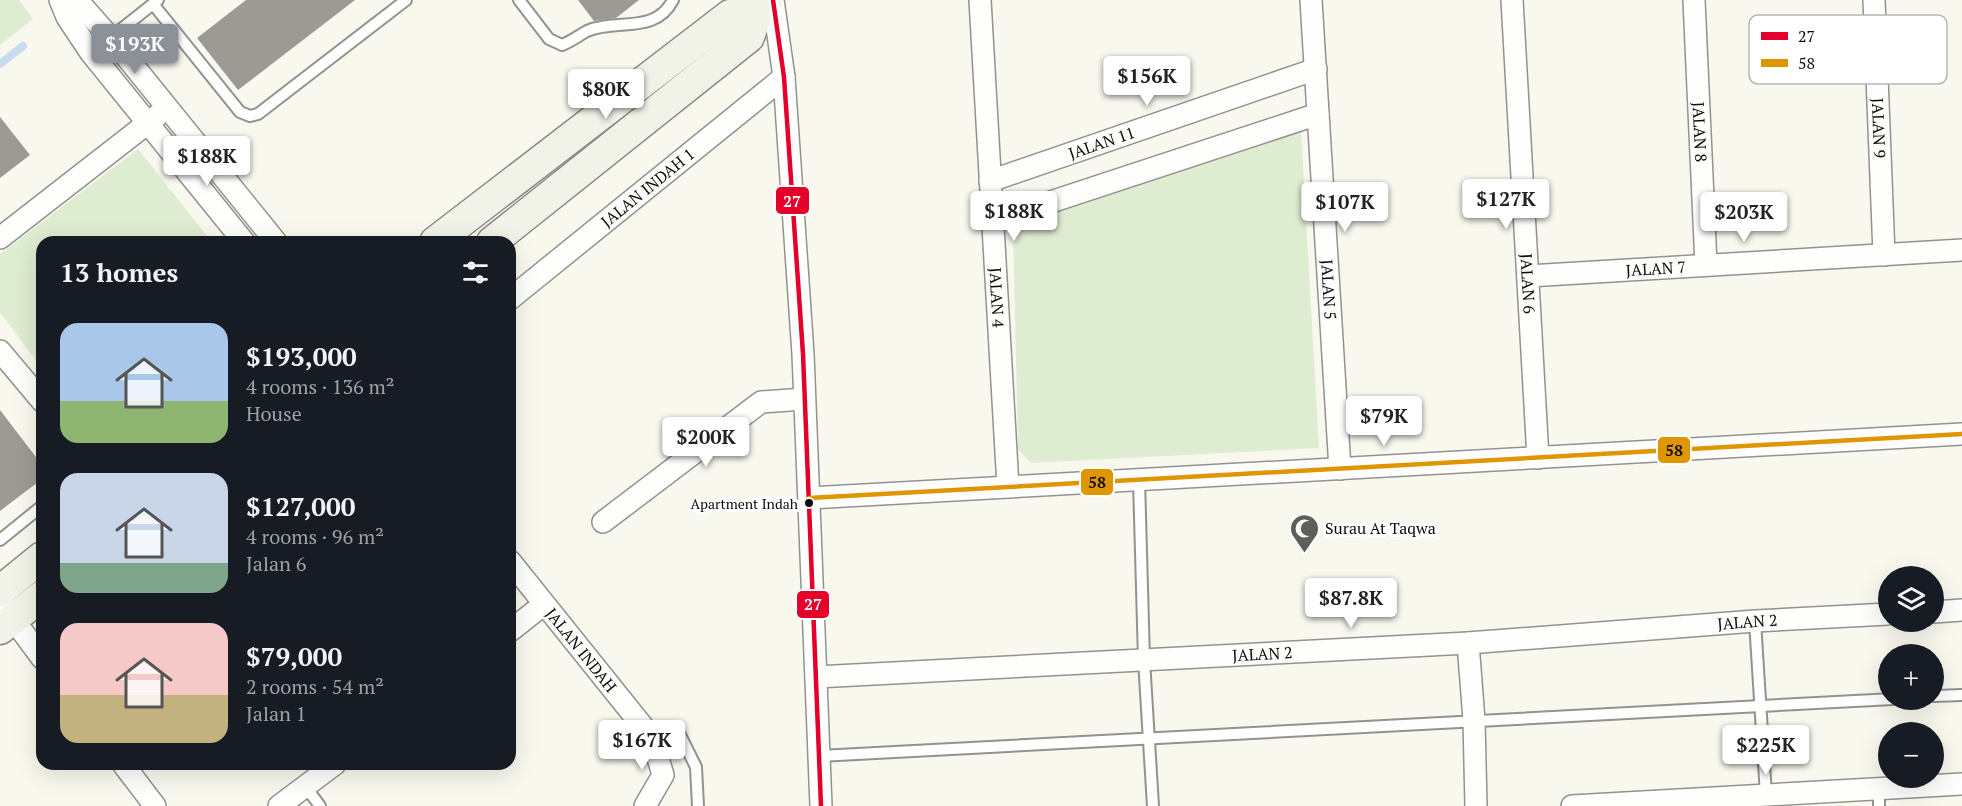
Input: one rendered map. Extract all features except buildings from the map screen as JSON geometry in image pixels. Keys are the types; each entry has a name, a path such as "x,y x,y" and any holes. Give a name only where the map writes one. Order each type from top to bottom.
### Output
{"street":[{"path":"60,0 67,17 91,53 239,236"},
{"path":"77,0 111,37 271,236"},
{"name":"JALAN 4","path":"980,0 1008,487"},
{"name":"JALAN 5","path":"1311,0 1340,469"},
{"name":"JALAN 6","path":"1512,0 1538,458"},
{"name":"JALAN 8","path":"1694,0 1706,265"},
{"name":"JALAN 9","path":"1874,0 1875,15"},
{"path":"766,2 784,77 803,354 821,806"},
{"path":"443,236 729,15 766,2"},
{"path":"500,236 749,37 766,2"},
{"name":"JALAN 11","path":"990,181 1316,69"},
{"name":"JALAN INDAH 1","path":"516,294 784,77"},
{"name":"JALAN 9","path":"1877,84 1884,255"},
{"path":"0,238 168,107"},
{"path":"993,221 1318,114"},
{"path":"241,236 256,216"},
{"name":"JALAN 7","path":"1528,276 1962,250"},
{"path":"0,351 36,394"},
{"path":"603,522 761,402 804,399"},
{"path":"809,498 1962,434"},
{"path":"0,591 36,562"},
{"name":"JALAN INDAH","path":"516,569 652,738"},
{"path":"36,599 4,616 36,651"},
{"path":"516,625 543,605"},
{"path":"1944,611 1962,610"},
{"name":"JALAN 2","path":"816,677 1468,643 1755,621 1878,615"},
{"path":"1468,643 1474,720 1476,806"},
{"path":"645,806 663,775 652,738"},
{"path":"128,770 155,806"},
{"path":"279,806 327,770"},
{"path":"1572,806 1642,804 1766,795 1879,797 1962,784"}],"lane":[{"path":"91,53 156,2 240,112 250,116 258,114 406,0"},
{"path":"519,0 549,39 562,45 588,31 645,24 667,11 673,0"},
{"path":"1139,480 1144,660 1153,806"},
{"path":"0,540 36,511"},
{"path":"1755,621 1766,795"},
{"path":"1944,696 1962,695"},
{"path":"819,756 1878,700"},
{"path":"652,738 672,731 680,735 696,767 698,806"},
{"path":"305,786 320,806"}],"green space":[{"path":"0,0 19,0 33,19 0,45"},
{"path":"1301,130 1319,448 1031,463 1018,449 1013,226"},
{"path":"138,149 207,236 36,236 36,361 0,312 0,254"}],"waterway":[{"path":"0,64 23,46"}],"transit line":[{"name":"27","path":"773,0 784,77 803,354 821,806"},
{"name":"58","path":"809,498 1962,434"}],"place":[{"name":"Apartment Indah","path":"809,503"},
{"name":"Surau At Taqwa","path":"1304,554"}]}
